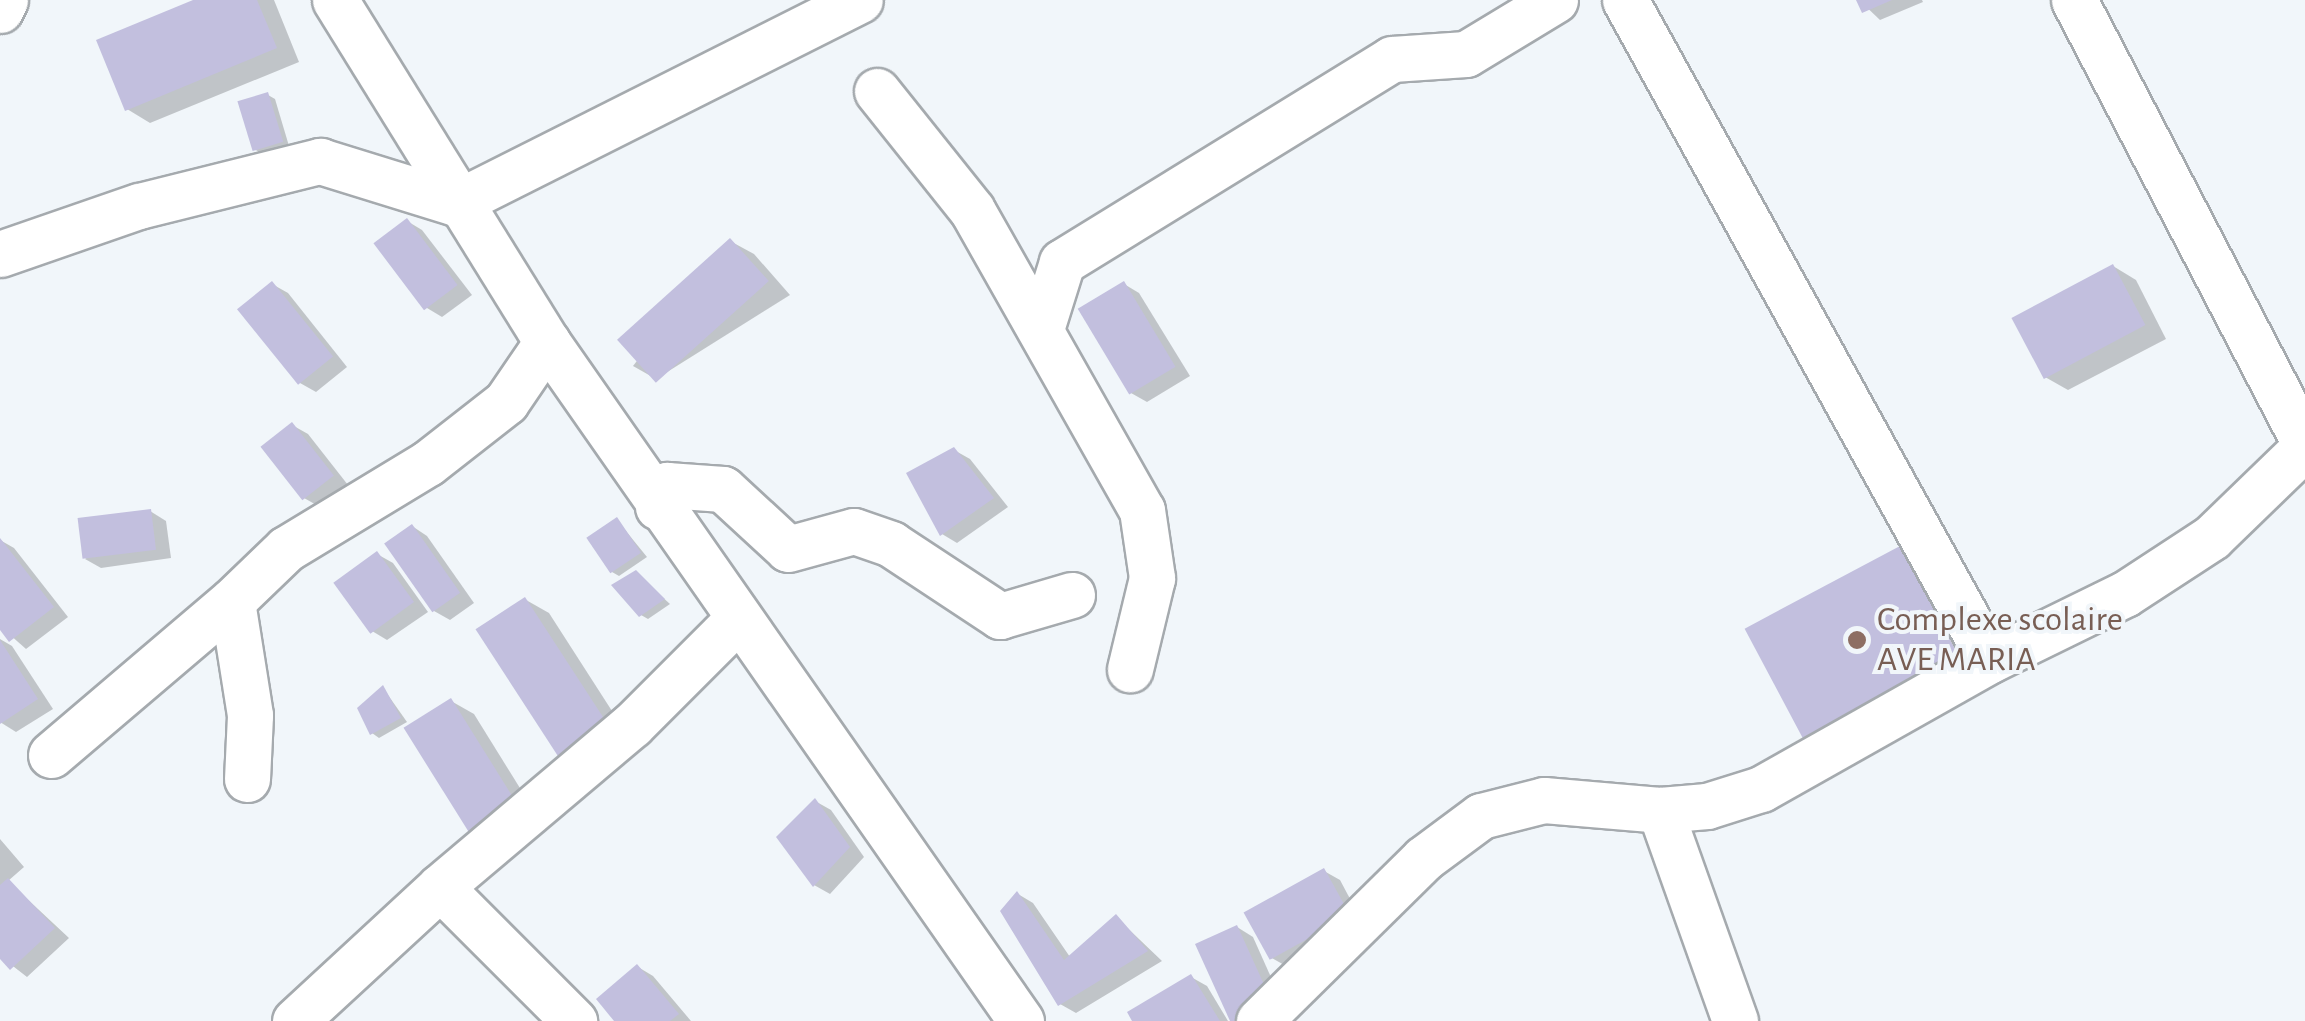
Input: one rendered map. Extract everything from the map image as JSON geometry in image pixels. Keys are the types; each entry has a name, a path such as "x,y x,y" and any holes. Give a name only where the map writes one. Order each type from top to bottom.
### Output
{"street":[{"path":"0,10 5,0"},
{"path":"335,0 456,203 658,508 1021,1021"},
{"path":"0,254 138,206 320,161 456,203 860,0"},
{"path":"1042,326 1062,262 1392,60 1466,54 1555,0"},
{"path":"1259,1021 1423,860 1481,816 1544,800 1660,810 1707,806 1761,789 1990,660 2125,594 2212,537 2305,445 2074,0"},
{"path":"1619,1 1990,660"},
{"path":"876,91 972,210 1042,326 1098,441 1142,510 1152,578 1130,669"},
{"path":"51,755 232,601 286,549 428,463 506,402 547,342"},
{"path":"658,508 667,486 723,488 788,549 854,531 891,544 1000,616 1072,595"},
{"path":"232,601 250,715 247,779"},
{"path":"295,1021 440,886 632,726 736,620"},
{"path":"1660,810 1734,1021"},
{"path":"440,886 574,1021"}],"building":[{"path":"193,0 257,0 277,48 125,111 96,40"},
{"path":"1856,0 1892,0 1862,13"},
{"path":"268,92 283,142 253,151 237,101"},
{"path":"407,218 458,285 424,310 373,243"},
{"path":"730,238 769,281 656,383 617,340"},
{"path":"2113,264 2145,325 2044,379 2011,318"},
{"path":"272,281 333,356 298,385 237,309"},
{"path":"1124,281 1176,367 1129,395 1078,309"},
{"path":"292,422 334,476 302,500 260,447"},
{"path":"954,447 994,498 940,536 906,473"},
{"path":"151,509 156,550 83,559 78,518"},
{"path":"617,517 641,553 610,573 586,538"},
{"path":"412,524 460,593 432,612 384,544"},
{"path":"0,538 54,607 9,642 0,630"},
{"path":"1900,546 1962,663 1807,745 1745,629"},
{"path":"377,551 414,602 370,634 333,583"},
{"path":"636,570 665,599 639,617 611,585"},
{"path":"525,597 613,733 564,765 476,629"},
{"path":"0,640 38,699 0,724"},
{"path":"383,685 401,718 370,735 357,708"},
{"path":"451,698 519,807 472,837 404,728"},
{"path":"815,798 850,847 813,887 776,837"},
{"path":"1324,868 1350,915 1270,960 1244,913"},
{"path":"8,878 55,928 10,970 0,959 0,885"},
{"path":"1017,891 1064,960 1116,914 1148,951 1058,1006 1000,911"},
{"path":"1237,925 1272,1002 1251,1021 1230,1021 1195,944"},
{"path":"637,964 679,1014 670,1021 614,1021 596,999"},
{"path":"1191,974 1220,1021 1132,1021 1127,1012"}],"place":[{"name":"Complexe scolaire AVE MARIA","path":"1857,640"}]}
